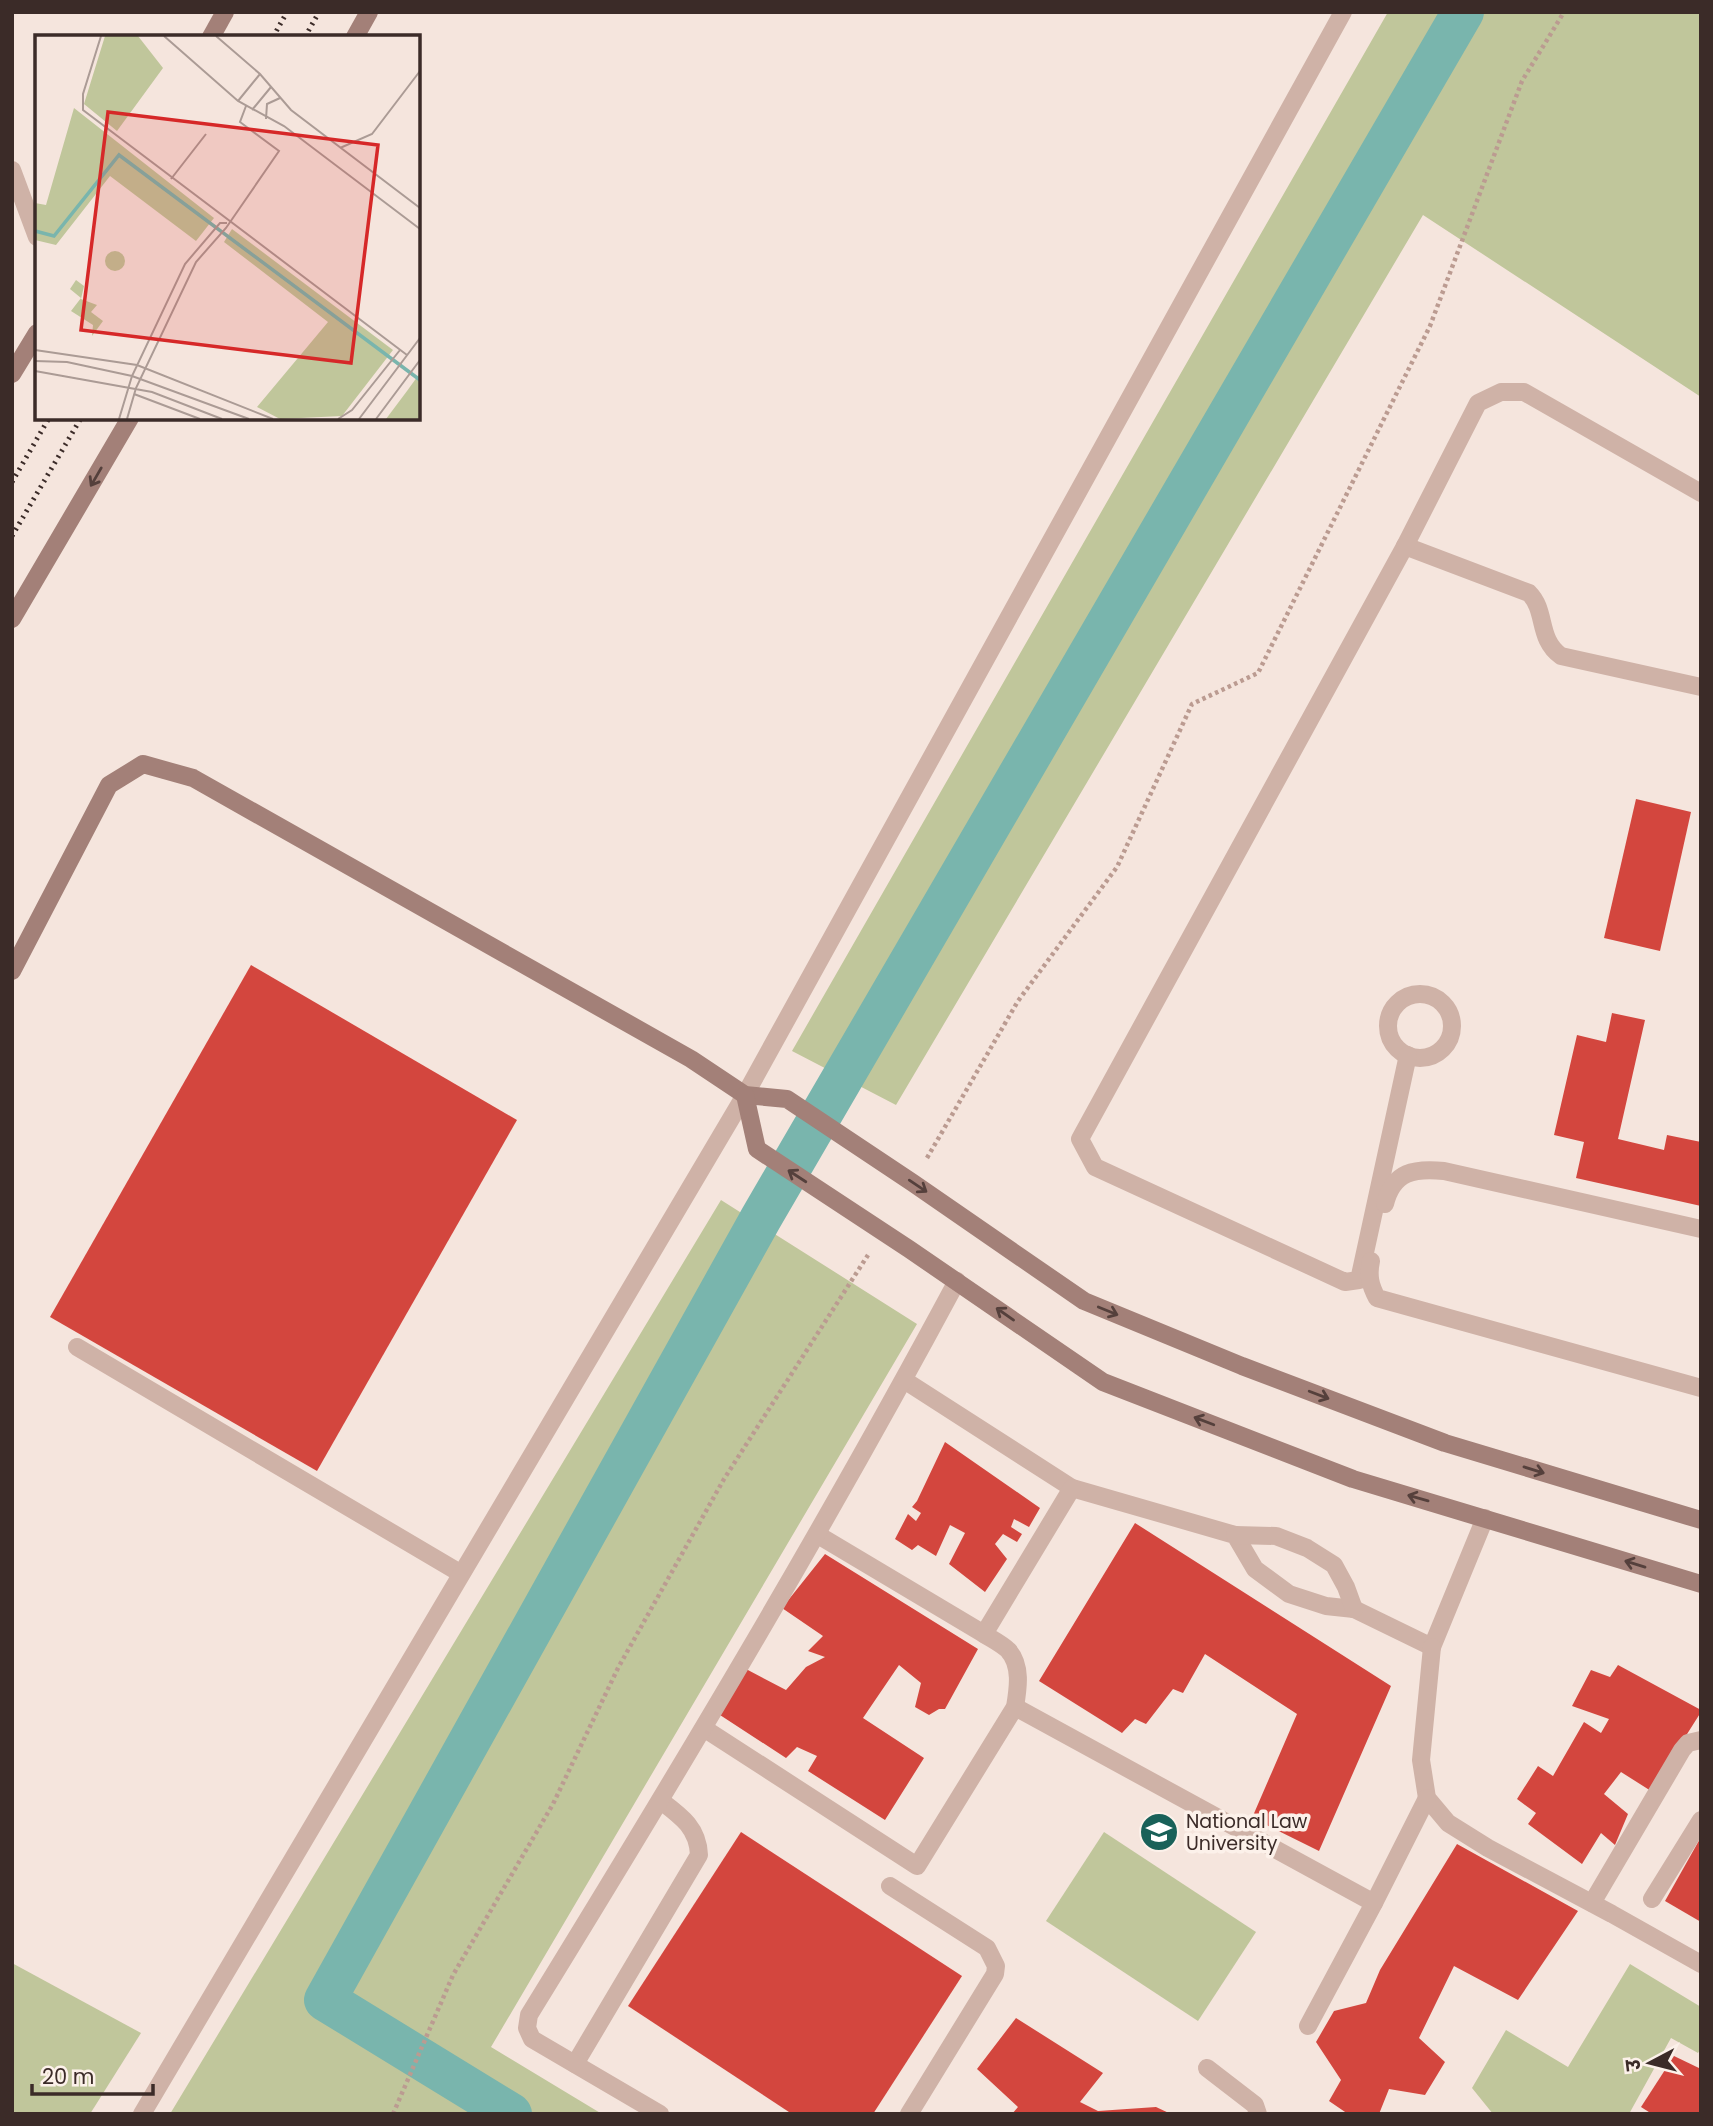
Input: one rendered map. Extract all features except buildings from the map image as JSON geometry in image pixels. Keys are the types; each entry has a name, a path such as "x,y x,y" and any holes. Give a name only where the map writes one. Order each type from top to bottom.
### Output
{"street":[{"path":"212,35 225,12"},
{"path":"356,35 369,12"},
{"path":"142,2114 745,1095 1343,12"},
{"path":"13,174 35,232"},
{"path":"12,374 35,336"},
{"path":"1408,1055 1359,1280 1345,1282 1095,1167 1080,1139 1405,546 1478,404 1501,392 1524,392 1701,493"},
{"path":"12,619 129,420"},
{"path":"1405,546 1529,593 1536,600 1547,642 1552,650 1561,656 1701,687"},
{"path":"12,971 109,785 143,764 193,778 691,1059 745,1095 787,1099 1084,1301 1242,1366 1446,1443 1701,1520"},
{"path":"745,1095 757,1149 1103,1382 1353,1479 1701,1584"},
{"path":"1701,1229 1444,1171 1422,1169 1406,1173 1392,1185 1386,1199 1369,1272 1370,1285 1377,1298 1701,1388"},
{"path":"660,2114 532,2039 527,2028 530,2015 705,1729 818,1535 957,1282"},
{"path":"77,1348 460,1573"},
{"path":"904,1380 1072,1488 1235,1535 1276,1536 1307,1548 1334,1565 1354,1609"},
{"path":"984,1634 1072,1488"},
{"path":"1485,1518 1432,1647 1421,1760 1427,1798 1448,1823 1488,1848 1701,1964"},
{"path":"705,1729 917,1866 1015,1707 1018,1685 1016,1665 1009,1651 818,1535"},
{"path":"1235,1535 1255,1569 1289,1594 1326,1606 1354,1609 1432,1647"},
{"path":"1015,1707 1374,1903"},
{"path":"1592,1903 1682,1750 1688,1743 1701,1740"},
{"path":"1308,2026 1427,1798"},
{"path":"575,2064 699,1855 695,1833 688,1822 661,1801"},
{"path":"1652,1899 1701,1820"},
{"path":"890,1886 987,1948 996,1966 995,1974 909,2114"},
{"path":"1207,2068 1255,2105 1258,2114"}],"path":[{"path":"913,1183 1018,1001 1117,867 1192,704 1258,673 1430,326 1522,80 1564,12"},
{"path":"393,2114 453,1975 553,1804 618,1668 724,1479 883,1232"}],"green space":[{"path":"1388,12 1701,12 1701,397 1423,215 896,1105 792,1051"},
{"path":"721,1200 917,1324 491,2047 602,2114 170,2114"},
{"path":"1104,1832 1256,1932 1198,2021 1046,1921"},
{"path":"12,1963 141,2033 90,2114 12,2114"},
{"path":"1630,1964 1701,2007 1701,2048 1698,2053 1671,2038 1629,2114 1493,2114 1472,2088 1506,2030 1568,2067"}],"waterway":[{"path":"511,2114 325,2000 761,1218 1463,12"}],"railway":[{"path":"274,35 287,12"},
{"path":"306,35 319,12"},
{"path":"12,482 48,420"},
{"path":"12,536 80,420"}],"place":[{"name":"National Law University","path":"1159,1832"}]}
